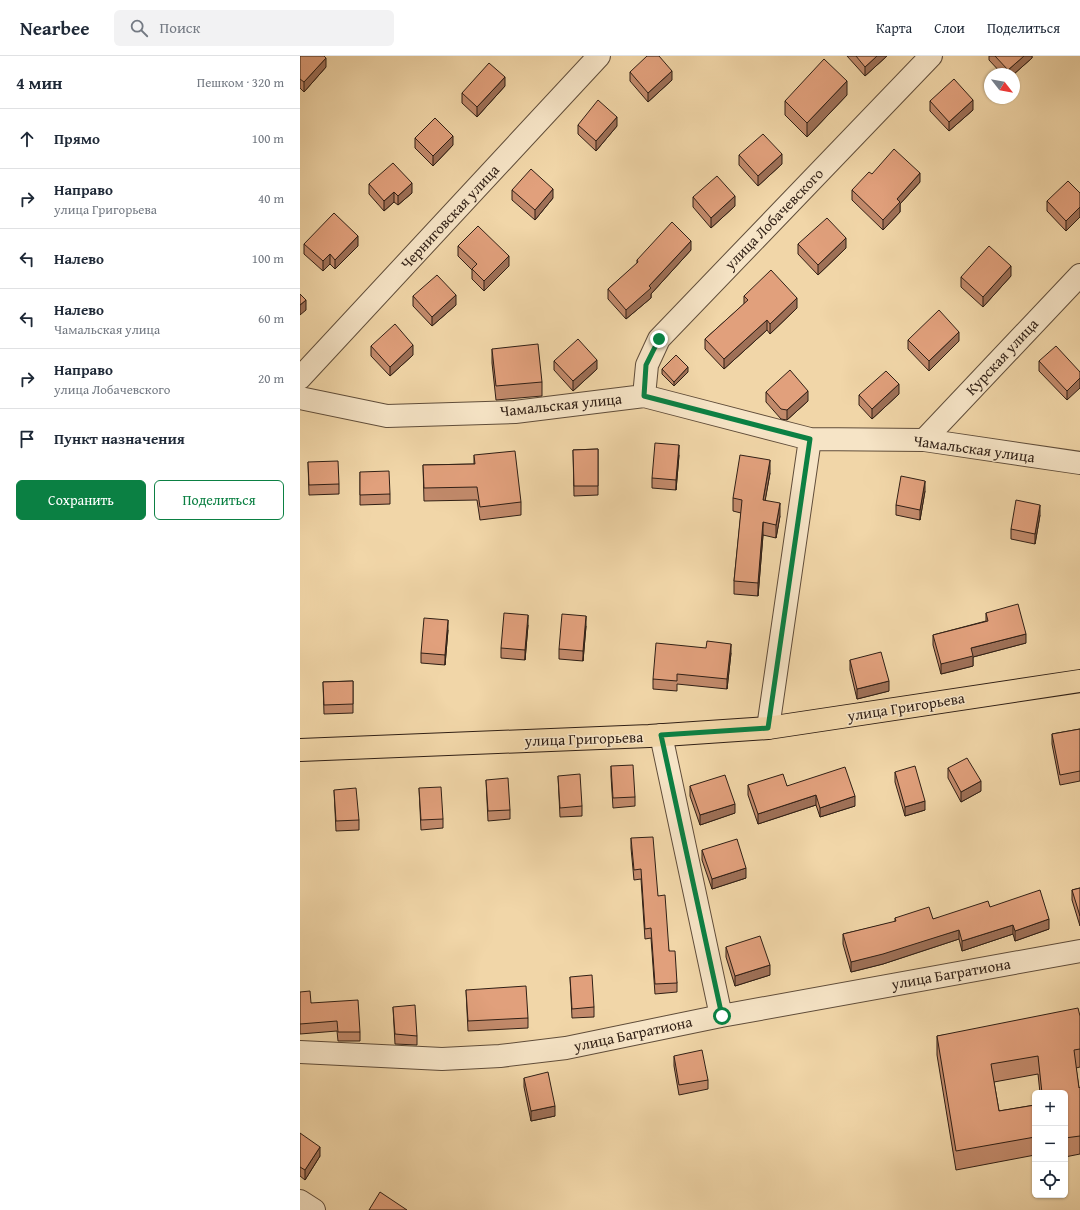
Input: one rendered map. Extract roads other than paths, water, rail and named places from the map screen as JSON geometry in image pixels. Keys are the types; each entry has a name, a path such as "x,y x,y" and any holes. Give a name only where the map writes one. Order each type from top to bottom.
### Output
{"main road":[{"name":"улица Григорьева","path":"300,750 661,735 768,728 1080,681"}],"street":[{"name":"Черниговская улица","path":"300,378 599,56"},
{"name":"улица Лобачевского","path":"644,396 646,365 659,339 931,56"},
{"name":"Курская улица","path":"924,440 1080,275"},
{"name":"Чамальская улица","path":"300,398 387,416 515,412 644,396 810,439 924,440 1080,464"},
{"path":"768,728 810,439"},
{"path":"661,735 722,1016"},
{"name":"улица Багратиона","path":"300,1052 442,1059 500,1056 566,1048 722,1016 1080,951"},
{"path":"300,1201 314,1210"}]}
